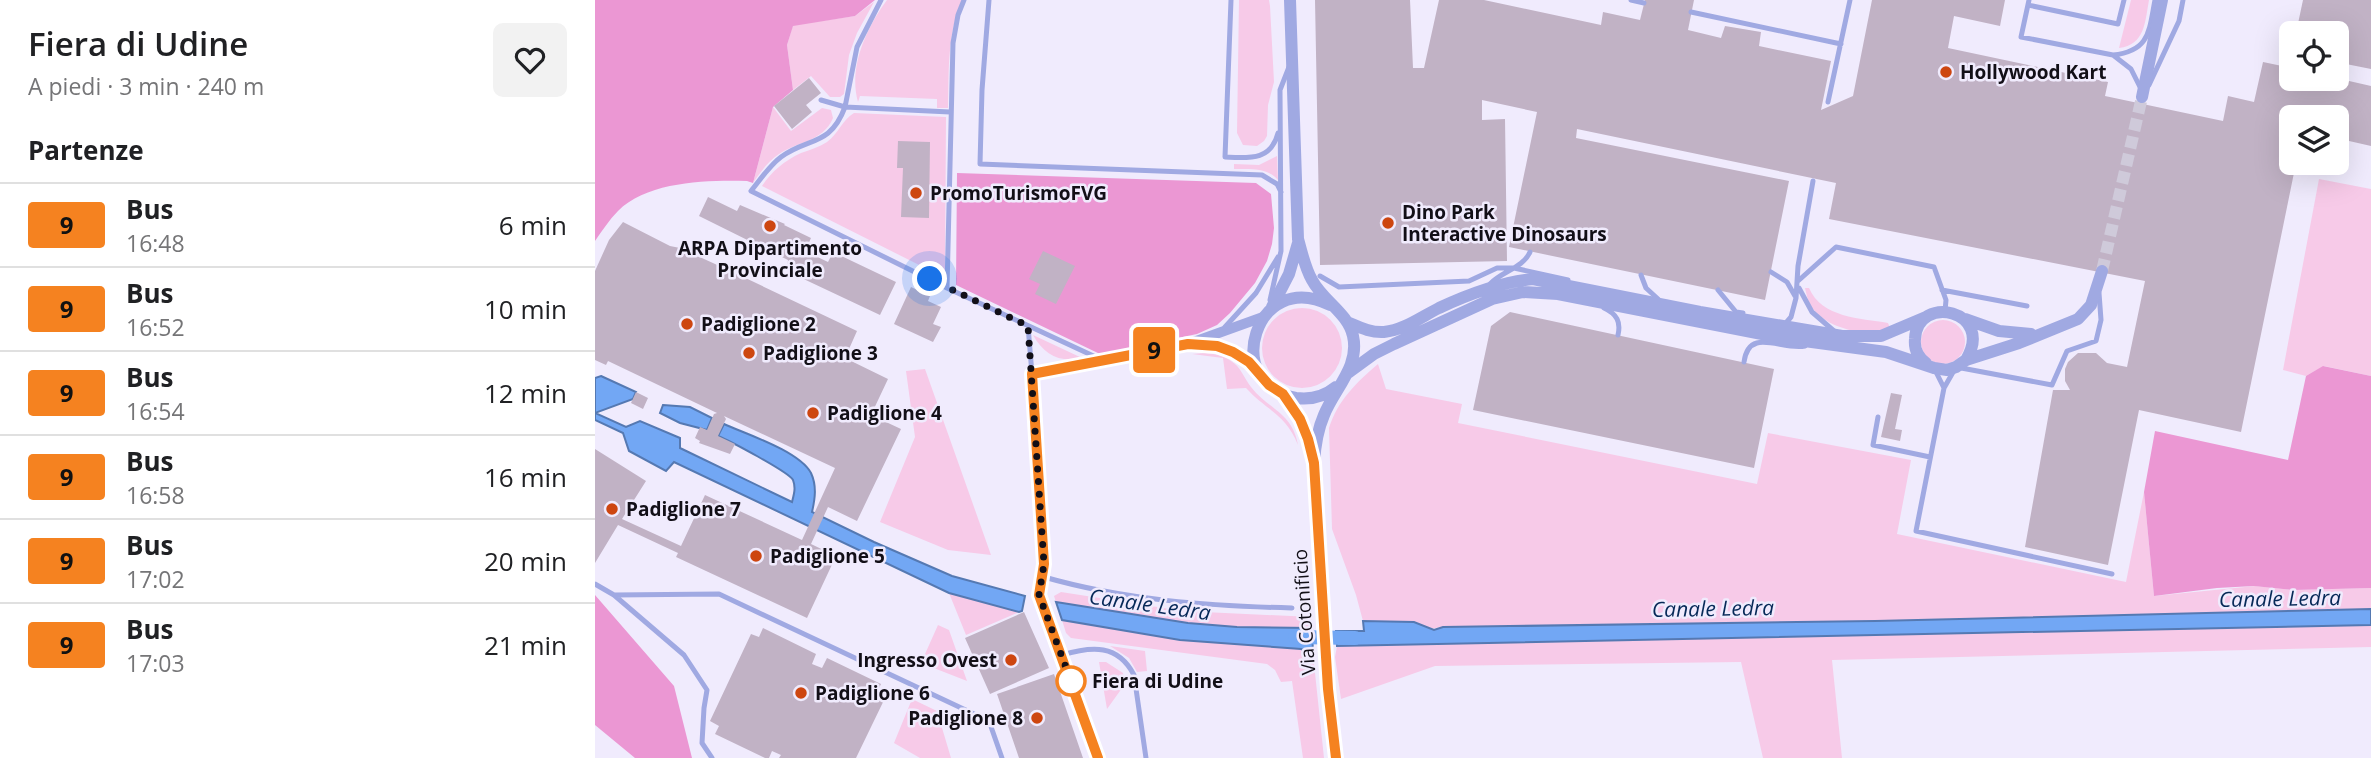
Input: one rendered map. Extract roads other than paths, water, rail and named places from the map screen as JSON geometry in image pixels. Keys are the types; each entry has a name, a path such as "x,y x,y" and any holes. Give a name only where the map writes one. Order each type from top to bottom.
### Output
{"street":[{"path":"2142,97 2162,0"},
{"path":"1290,1 1299,239 1312,281 1347,322 1355,347 1348,373"},
{"path":"1259,372 1253,350 1257,327 1289,274 1299,239"},
{"path":"1926,317 1915,333 1917,351 1931,367 1947,370 2078,319 2091,305 2102,271"},
{"path":"1347,322 1378,332 1400,328 1485,289 1511,281 1533,279 1757,323 1842,336 1881,337 1933,313 1945,312 1999,331 2020,335 2042,334"},
{"name":"Via Cotonificio","path":"1314,463 1320,425 1339,384 1348,373 1374,354 1394,344 1492,299 1523,292 1558,294 1815,343 1886,352 1931,367"},
{"path":"1098,758 1039,595 1044,577 1032,374 1188,344 1267,313 1290,299 1320,300 1338,310"},
{"path":"1961,317 1968,324 1973,342 1961,364"},
{"path":"1188,344 1205,344 1233,352 1259,372"},
{"name":"Via Cotonificio","path":"1259,372 1269,385 1283,394 1302,399 1322,395 1339,384"},
{"name":"Via Cotonificio","path":"1283,394 1300,419 1314,463 1325,649 1336,758"}],"lane":[{"path":"881,0 857,47 845,107 834,128 825,136 781,157 751,191 947,288 1103,360"},
{"path":"947,288 953,43 964,0"},
{"path":"989,0 982,90 981,164 1262,175 1277,184 1282,192"},
{"path":"1224,173 1231,0"},
{"path":"1631,0 1644,3"},
{"path":"1828,102 1850,0"},
{"path":"2124,0 2118,24 2029,3 2021,37 2112,55 2133,50 2146,39 2155,0"},
{"path":"2142,97 2179,21 2183,0"},
{"path":"1691,12 1841,44"},
{"path":"2112,55 2131,69 2140,84 2142,97"},
{"path":"1267,313 1281,251 1280,90 1293,57"},
{"path":"821,100 845,107 950,112"},
{"path":"1225,157 1252,158 1268,153 1276,140 1280,124"},
{"path":"1777,326 1791,317 1796,298 1801,245 1813,181"},
{"path":"1798,281 1836,247 1934,267 1946,300 1945,312"},
{"path":"1218,334 1256,293 1281,251"},
{"path":"1469,281 1485,289 1500,274 1524,262 1530,252"},
{"path":"1320,275 1339,288 1469,281 1497,268 1514,268 1589,285 1604,292"},
{"path":"1771,272 1791,286 1796,298"},
{"path":"1641,275 1646,288 1656,298 1692,307 1700,312"},
{"path":"1798,281 1812,312 1829,329 1842,336"},
{"path":"2098,287 2101,320 2096,341 2067,351 2052,385 1961,364 1944,388 1916,531 2112,574"},
{"path":"1718,290 1736,312 1751,315 1757,323"},
{"path":"1942,290 2027,306"},
{"path":"1558,294 1611,311 1619,322 1618,335"},
{"path":"1028,326 1032,374"},
{"path":"1744,362 1746,351 1756,343 1768,342 1798,347 1815,343"},
{"path":"1931,367 1944,388"},
{"path":"1878,417 1873,445 1930,457"},
{"path":"1044,577 1085,589 1192,604 1292,608"},
{"path":"595,584 614,595 684,655 708,690 702,743 712,758"},
{"path":"614,595 719,594 989,721 1002,758"},
{"path":"1062,655 1083,649 1107,651 1121,656 1134,675 1146,758"}],"water":[{"path":"601,376 636,392 633,399 595,413 595,378"},
{"path":"663,405 690,407 712,418 707,430 680,423 660,413"},
{"path":"595,413 626,427 640,421 680,438 680,448 792,502 794,486 789,476 758,456 718,436 724,424 784,450 805,465 811,473 815,492 812,512 952,576 1025,596 1022,611 949,593 674,462 666,471 629,451 623,433 595,420"},
{"path":"1056,602 1188,623 1312,628 1313,654 1301,649 1180,640 1062,620"},
{"path":"2371,609 2371,625 1337,646 1336,631 1364,631 1363,621 1414,622 1434,630 1443,627 1875,621"}],"waterway":[{"name":"Canale Ledra","path":"1295,637 1355,638"}],"tunnel":[{"path":"2102,271 2142,97"}],"place":[{"name":"Hollywood Kart","path":"1946,72"},
{"name":"PromoTurismoFVG","path":"916,193"},
{"name":"Dino Park Interactive Dinosaurs","path":"1388,223"},
{"name":"ARPA Dipartimento Provinciale","path":"770,226"},
{"name":"Padiglione 2","path":"687,324"},
{"name":"Padiglione 3","path":"749,353"},
{"name":"Padiglione 4","path":"813,413"},
{"name":"Padiglione 7","path":"612,509"},
{"name":"Padiglione 5","path":"756,556"},
{"name":"Ingresso Ovest","path":"1011,660"},
{"name":"Fiera di Udine","path":"1071,681"},
{"name":"Padiglione 6","path":"801,693"},
{"name":"Padiglione 8","path":"1037,718"}]}
